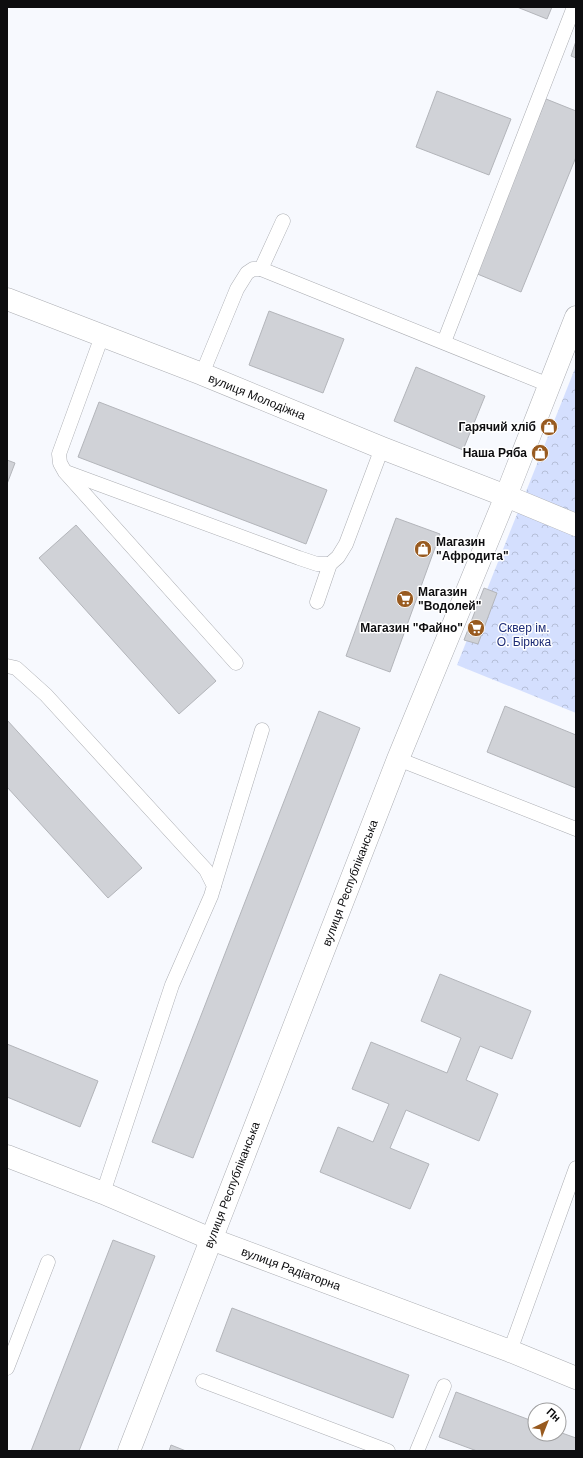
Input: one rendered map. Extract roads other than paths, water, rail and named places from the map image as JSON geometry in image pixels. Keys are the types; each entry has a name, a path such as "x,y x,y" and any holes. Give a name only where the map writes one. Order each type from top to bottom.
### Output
{"street":[{"name":"вулиця Молодіжна","path":"7,299 202,374 382,448 576,525"},
{"name":"вулиця Республіканська","path":"129,1451 398,759 506,496 576,318"},
{"name":"вулиця Радіаторна","path":"7,1156 103,1193 211,1239 510,1350 576,1378"}],"lane":[{"path":"444,342 574,7"},
{"path":"261,269 283,221"},
{"path":"202,374 237,289 247,273 253,269 261,269 549,385"},
{"path":"102,336 59,454 60,463 65,472 236,663"},
{"path":"317,602 330,564 338,557 346,544 382,448"},
{"path":"65,472 299,558 317,564 330,564"},
{"path":"7,666 16,668 46,695 206,870 214,886"},
{"path":"103,1193 172,985 211,896 262,730"},
{"path":"398,759 576,829"},
{"path":"510,1350 572,1189 576,1168"},
{"path":"7,1368 48,1262"},
{"path":"203,1381 388,1451"},
{"path":"417,1451 444,1386"}],"place":[{"name":"Гарячий хліб","path":"549,427"},
{"name":"Наша Ряба","path":"540,453"},
{"name":"Магазин \"Афродита\"","path":"423,549"},
{"name":"Магазин \"Водолей\"","path":"405,599"},
{"name":"Магазин \"Файно\"","path":"476,628"}],"park label":[{"name":"Сквер ім. О. Бірюка","path":"524,635"}]}
